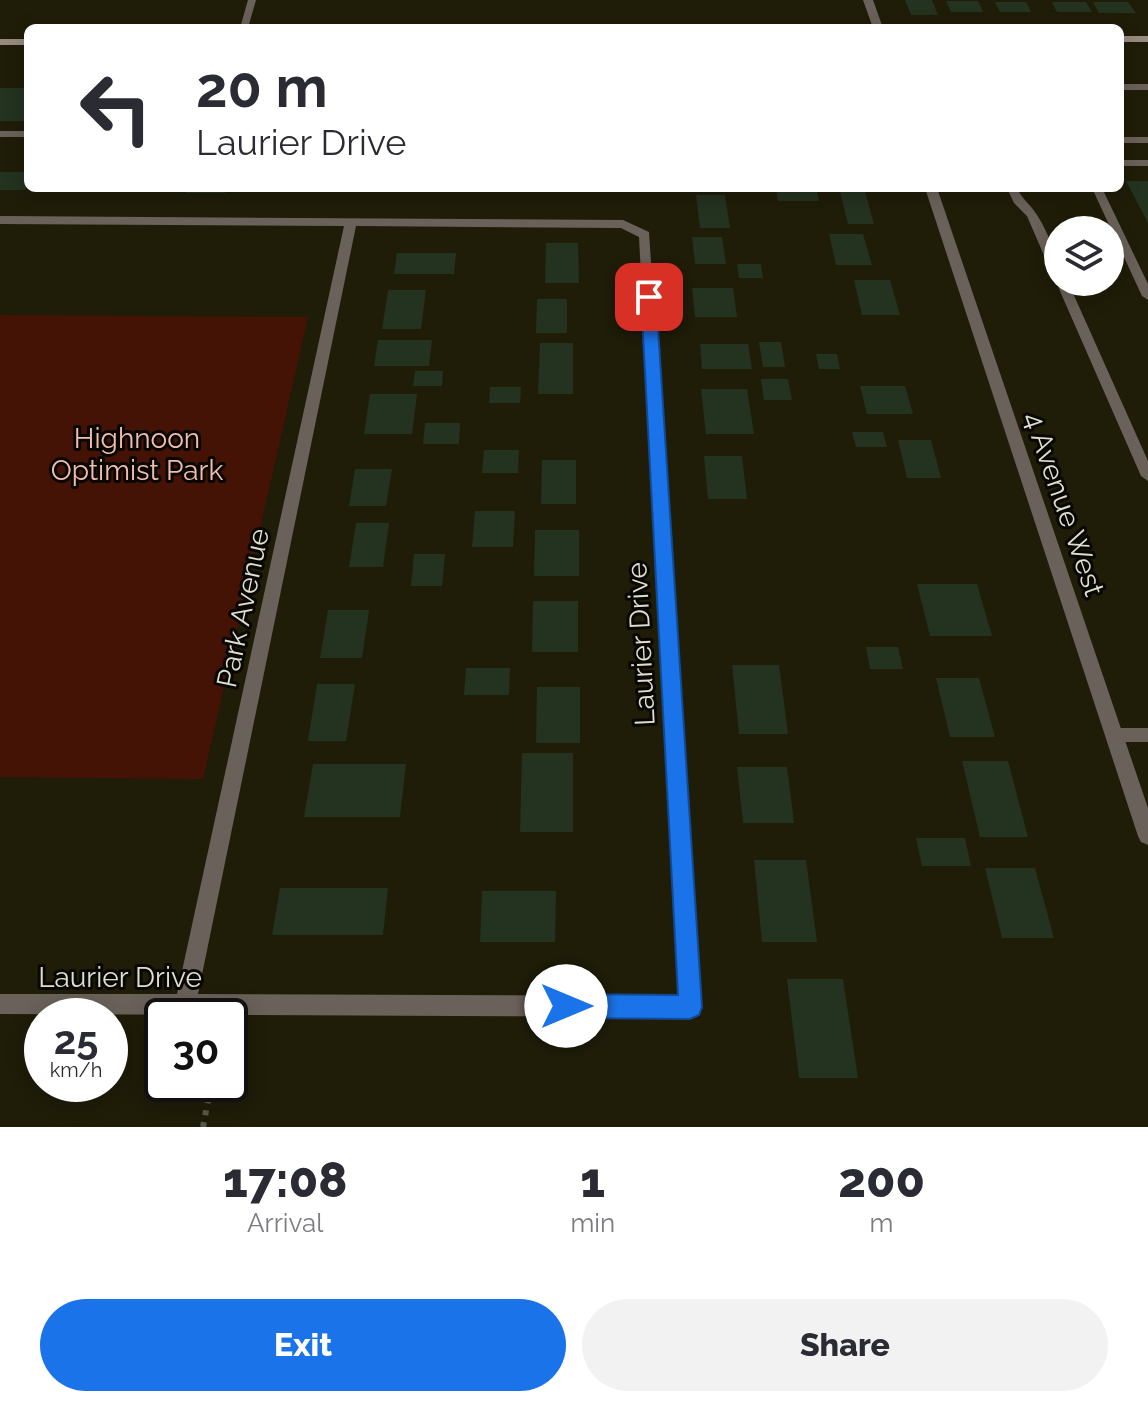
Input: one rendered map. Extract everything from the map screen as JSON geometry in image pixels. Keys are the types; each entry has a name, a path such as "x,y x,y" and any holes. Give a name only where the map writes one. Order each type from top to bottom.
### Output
{"main road":[{"path":"1124,39 1148,39"},
{"path":"0,42 24,42"}],"street":[{"path":"868,0 877,24"},
{"name":"4 Avenue West","path":"932,192 1148,836"},
{"name":"Laurier Drive","path":"0,220 623,224 645,235 690,1007 248,1005"},
{"name":"Park Avenue","path":"186,998 351,222"},
{"name":"Laurier Drive","path":"0,1004 144,1005"}],"lane":[{"path":"245,24 252,0"},
{"path":"1124,87 1147,88"},
{"path":"0,134 24,134"},
{"path":"1124,140 1148,140"},
{"path":"1124,163 1148,163"},
{"path":"1014,192 1032,215 1044,242"},
{"path":"1099,192 1148,296"},
{"path":"1068,296 1148,476"},
{"path":"1114,735 1148,735"}],"path":[{"path":"203,1127 208,1102"}],"green space":[{"name":"Highnoon Optimist Park","path":"0,315 308,317 203,779 0,777"}],"building":[{"path":"905,0 932,0 938,15 911,15"},
{"path":"946,1 978,1 983,12 951,12"},
{"path":"995,2 1026,2 1031,12 1000,12"},
{"path":"1052,2 1086,2 1092,12 1057,12"},
{"path":"1093,2 1128,2 1136,13 1099,13"},
{"path":"0,88 24,88 24,121 0,121"},
{"path":"0,172 24,172 24,190 0,190"},
{"path":"1126,181 1148,181 1148,223"},
{"path":"777,192 817,192 819,201 778,201"},
{"path":"840,192 865,192 874,224 848,224"},
{"path":"696,195 725,195 730,228 700,228"},
{"path":"829,234 863,234 872,265 836,265"},
{"path":"692,237 722,237 726,264 695,264"},
{"path":"546,243 578,243 579,283 545,283"},
{"path":"397,253 456,253 454,274 394,274"},
{"path":"737,264 761,264 763,278 739,278"},
{"path":"854,280 890,280 900,315 862,315"},
{"path":"692,288 733,288 737,317 695,317"},
{"path":"388,290 426,290 421,329 382,329"},
{"path":"537,299 567,299 567,333 536,333"},
{"path":"378,340 432,340 429,366 374,366"},
{"path":"759,342 781,342 785,367 763,367"},
{"path":"540,343 573,343 573,394 538,394"},
{"path":"700,344 748,344 752,369 702,369"},
{"path":"816,354 837,354 840,369 819,369"},
{"path":"415,371 443,371 442,386 413,386"},
{"path":"761,379 788,379 792,400 764,400"},
{"path":"860,386 905,386 913,414 867,414"},
{"path":"490,387 521,387 520,403 489,403"},
{"path":"701,389 747,389 754,434 706,434"},
{"path":"370,394 417,394 412,434 364,434"},
{"path":"425,423 460,423 459,444 423,444"},
{"path":"852,432 883,432 887,447 856,447"},
{"path":"898,440 931,440 941,478 907,478"},
{"path":"484,450 519,450 518,473 482,473"},
{"path":"704,456 742,456 747,499 708,499"},
{"path":"542,460 576,460 576,504 541,504"},
{"path":"355,469 392,469 386,506 349,506"},
{"path":"475,511 515,511 513,547 472,547"},
{"path":"356,523 389,523 383,567 349,567"},
{"path":"535,530 579,530 579,576 534,576"},
{"path":"414,554 445,554 442,586 411,586"},
{"path":"917,584 977,584 992,636 930,636"},
{"path":"533,601 578,601 578,652 532,652"},
{"path":"328,610 369,610 362,658 320,658"},
{"path":"866,647 898,647 903,669 870,669"},
{"path":"732,665 779,665 788,734 739,734"},
{"path":"466,668 510,668 509,695 464,695"},
{"path":"936,678 979,678 995,737 950,737"},
{"path":"317,684 355,684 346,741 308,741"},
{"path":"537,687 580,687 580,743 536,743"},
{"path":"522,753 573,753 573,832 520,832"},
{"path":"962,761 1008,761 1028,837 980,837"},
{"path":"313,764 406,764 400,817 304,817"},
{"path":"737,767 787,767 794,823 743,823"},
{"path":"916,838 965,838 971,866 922,866"},
{"path":"754,860 806,860 817,942 762,942"},
{"path":"985,868 1035,868 1054,938 1002,938"},
{"path":"280,888 388,888 383,935 272,935"},
{"path":"482,891 556,891 555,942 480,942"},
{"path":"787,979 843,979 858,1078 799,1078"}],"route":[{"path":"566,1006 690,1007 649,297"}]}
